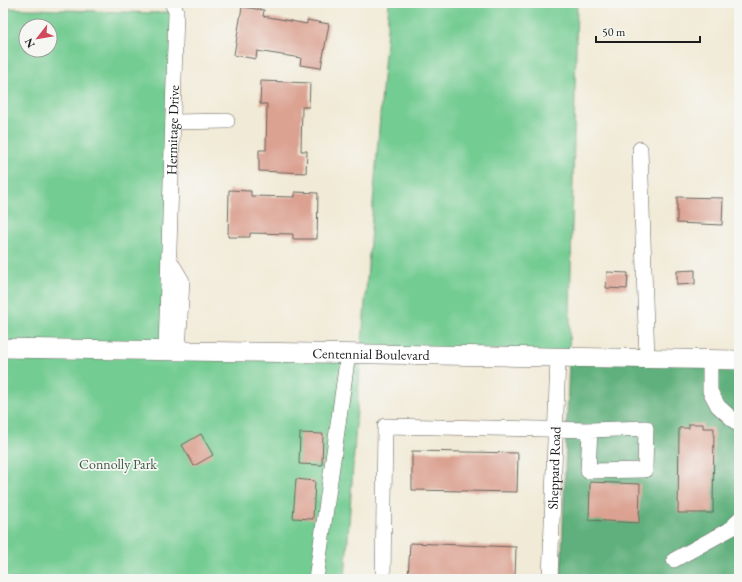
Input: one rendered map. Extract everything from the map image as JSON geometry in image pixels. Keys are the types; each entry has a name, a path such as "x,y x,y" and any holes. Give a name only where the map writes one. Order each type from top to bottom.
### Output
{"main road":[{"name":"Centennial Boulevard","path":"3,348 739,360"}],"street":[{"name":"Hermitage Drive","path":"172,3 176,11 169,258 182,281 172,351"},
{"path":"174,122 227,121"},
{"path":"640,149 647,359"},
{"path":"316,579 348,354"},
{"name":"Sheppard Road","path":"550,579 554,430 558,357"},
{"path":"710,360 710,391 718,406 739,425"},
{"path":"383,579 386,426 554,430 646,428 645,470 588,471 590,430"},
{"path":"674,560 732,528 739,520"}],"green space":[{"path":"389,3 577,3 569,358 361,354"},
{"name":"Connolly Park","path":"3,8 154,13 176,11 166,351 361,354 345,579 3,579"},
{"path":"569,358 739,361 739,579 561,579"}],"building":[{"path":"242,7 264,10 263,16 307,24 307,20 329,24 321,68 300,65 301,58 257,51 256,59 234,55"},
{"path":"261,81 310,83 309,107 302,107 301,151 307,151 306,173 259,171 259,150 266,150 267,104 260,104"},
{"path":"229,190 251,191 251,196 295,197 295,192 318,193 317,239 293,239 293,234 250,233 250,237 228,237"},
{"path":"677,197 723,198 722,225 677,223"},
{"path":"695,270 695,284 677,285 677,271"},
{"path":"607,272 628,273 627,289 606,288"},
{"path":"689,424 703,424 703,428 714,428 713,513 678,513 679,428 689,428"},
{"path":"300,433 323,434 322,465 299,464"},
{"path":"201,434 213,455 194,466 182,445"},
{"path":"412,451 518,453 517,492 412,490"},
{"path":"296,479 315,481 313,519 293,518"},
{"path":"590,482 640,484 639,523 589,520"},
{"path":"410,543 516,547 515,579 408,579"}]}
